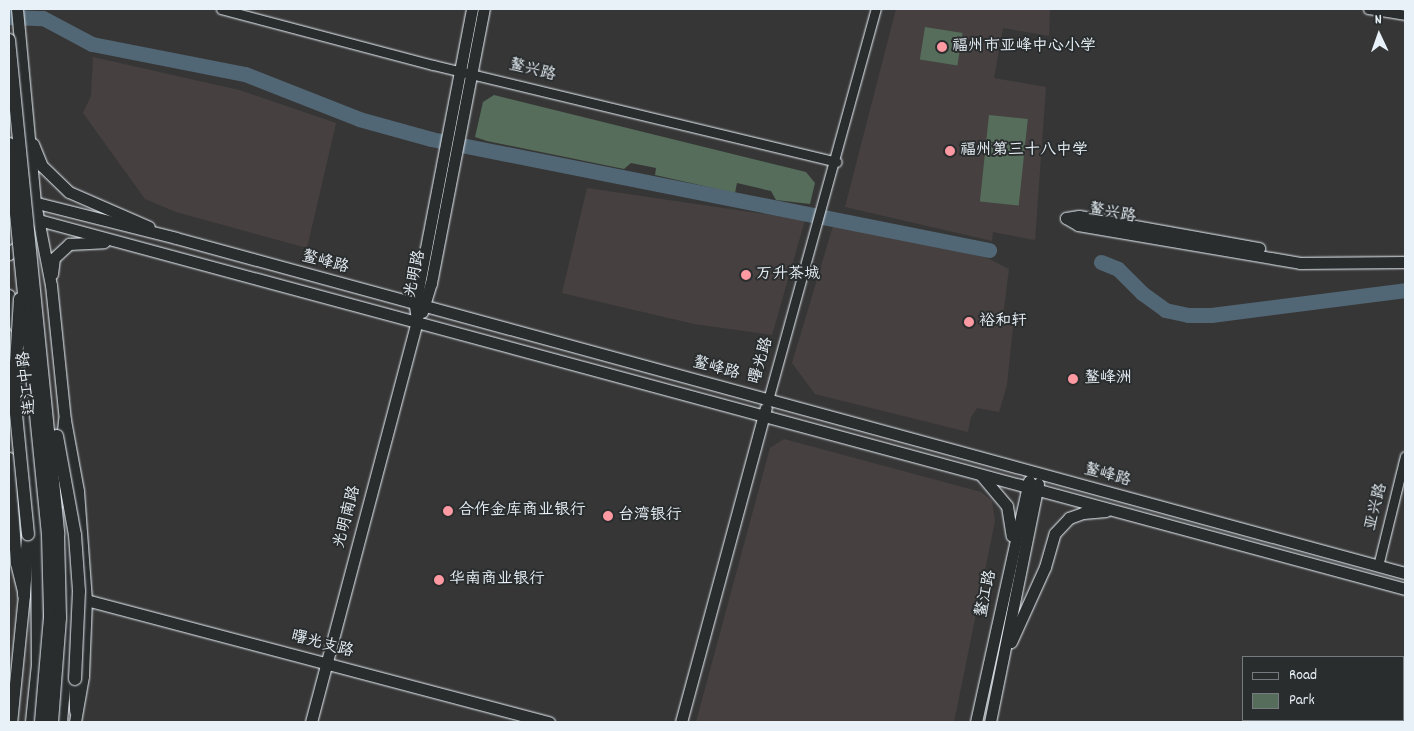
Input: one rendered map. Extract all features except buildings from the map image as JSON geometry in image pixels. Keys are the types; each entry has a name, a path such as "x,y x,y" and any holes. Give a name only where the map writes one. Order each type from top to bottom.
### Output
{"highway":[{"name":"连江中路","path":"9,40 46,400 60,592 58,666 52,722"},
{"name":"连江中路","path":"9,144 48,535 50,617 42,722"},
{"path":"22,264 14,394 28,534 24,595"},
{"path":"9,296 15,320 37,534 38,664 32,722"},
{"path":"46,400 67,482 75,535 79,591 75,716"},
{"path":"61,722 70,601 62,448 64,420"}],"main road":[{"path":"17,9 35,203 44,257 51,285 64,420 78,491 86,600 83,676 75,716"},
{"name":"光明路","path":"420,306 447,130 472,9"},
{"name":"光明路","path":"416,320 456,156 484,9"},
{"path":"26,120 42,166 69,192 176,238"},
{"name":"鳌峰路","path":"13,198 176,238 1405,573"},
{"name":"鳌峰路","path":"9,212 416,320 1405,589"},
{"name":"鳌兴路","path":"1405,255 1300,255 1079,216 1066,218 1078,225 1300,263 1405,262"},
{"path":"51,285 54,258 69,244 118,242"},
{"path":"9,254 26,247 38,250 44,257"},
{"name":"光明南路","path":"311,722 416,320"},
{"name":"曙光路","path":"681,722 768,400"},
{"path":"9,458 16,563 24,595 10,722"},
{"name":"鳌江路","path":"990,722 1035,473"},
{"path":"980,474 1007,506 1014,546"},
{"name":"鳌江路","path":"976,722 1014,546 1032,488"},
{"path":"1002,660 1045,567 1055,533 1069,518 1083,513 1113,510"},
{"name":"曙光支路","path":"86,600 550,722"}],"street":[{"name":"鳌兴路","path":"221,9 471,73 836,162"},
{"name":"曙光路","path":"768,400 824,206 876,9"},
{"path":"1368,9 1405,14"},
{"name":"亚兴路","path":"1378,566 1405,456"}],"shaded area":[{"name":"福州第三十八中学","path":"896,9 1050,9 1049,36 1003,28 994,78 1046,87 1035,240 993,232 992,241 845,207"},
{"path":"93,57 239,90 336,123 307,248 176,212 145,199 83,113 91,96"},
{"path":"587,188 805,220 772,335 694,324 562,293"},
{"path":"833,226 985,257 1009,269 1002,324 1013,326 1007,385 999,412 977,408 971,417 968,432 815,394 792,363"},
{"path":"784,439 981,492 992,501 995,521 954,722 696,722 770,448"}],"green space":[{"path":"925,27 963,33 957,66 920,60"},
{"path":"494,95 806,172 815,183 810,204 776,200 771,191 737,183 735,193 655,175 656,168 631,163 624,169 475,137 483,102"},
{"path":"989,115 1028,119 1019,206 980,202"}],"waterway":[{"path":"9,17 43,18 92,44 245,74 359,119 431,139 989,250"},
{"path":"1101,262 1118,269 1142,293 1165,310 1188,315 1211,315 1405,290"}],"place":[{"name":"福州市亚峰中心小学","path":"942,47"},
{"name":"福州第三十八中学","path":"950,151"},
{"name":"万升茶城","path":"746,275"},
{"name":"裕和轩","path":"969,322"},
{"name":"鳌峰洲","path":"1073,379"},
{"name":"合作金库商业银行","path":"448,511"},
{"name":"台湾银行","path":"608,516"},
{"name":"华南商业银行","path":"439,580"}]}
